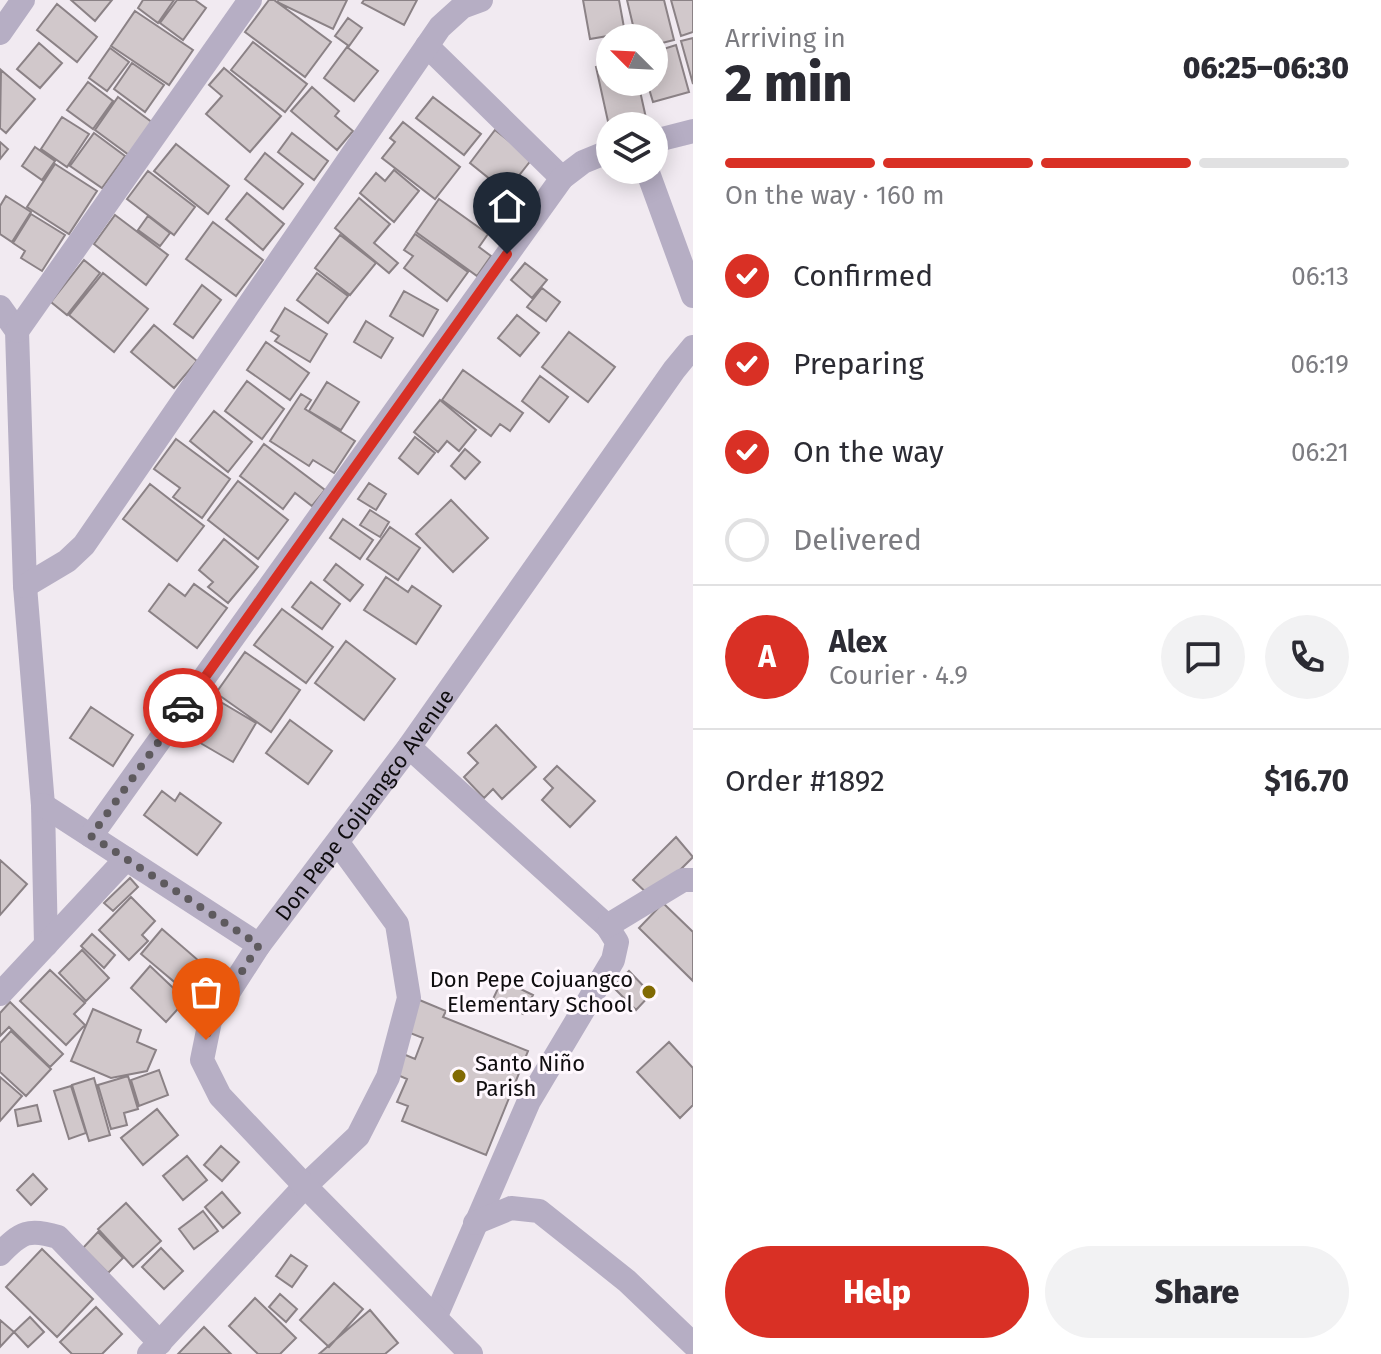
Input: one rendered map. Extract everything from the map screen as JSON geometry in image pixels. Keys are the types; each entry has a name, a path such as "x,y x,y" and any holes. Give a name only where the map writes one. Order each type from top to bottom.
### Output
{"street":[{"path":"0,33 23,0"},
{"path":"17,331 250,0"},
{"path":"25,586 67,561 84,545 440,27 467,2"},
{"path":"427,46 562,178"},
{"path":"668,137 693,131"},
{"path":"91,836 562,178 583,162 596,157"},
{"path":"652,184 693,296"},
{"path":"0,307 17,331 25,586 43,805 46,945"},
{"name":"Don Pepe Cojuangco Avenue","path":"471,1354 220,1096 202,1060 210,1021 259,945 409,747 693,347"},
{"path":"409,747 607,926 617,942 613,960 529,1101 436,1316"},
{"path":"43,805 259,945"},
{"path":"0,1254 15,1238 35,1230 58,1237 154,1349 305,1186 358,1136 388,1077 409,998 397,924 338,843"},
{"path":"0,994 126,859"},
{"path":"607,926 683,880 693,880"},
{"path":"475,1223 511,1208 539,1211 627,1281 693,1344"}],"building":[{"path":"71,0 112,0 95,21"},
{"path":"143,0 174,0 158,23 138,8"},
{"path":"177,0 195,0 206,8 183,40 160,23"},
{"path":"269,0 274,0 331,42 305,77 245,32"},
{"path":"347,0 333,29 277,2"},
{"path":"364,0 417,0 404,25 362,3"},
{"path":"583,0 619,0 623,24 596,24 596,38 590,39"},
{"path":"627,0 664,0 674,40 668,42 668,24 633,24"},
{"path":"671,0 693,0 693,32 681,36"},
{"path":"57,4 97,37 77,62 37,30"},
{"path":"135,11 193,50 169,85 111,46"},
{"path":"348,18 362,28 349,46 335,36"},
{"path":"693,38 693,84 681,41"},
{"path":"253,42 307,84 285,112 231,70"},
{"path":"39,43 62,63 40,88 17,69"},
{"path":"676,45 689,92 653,102 651,96 668,96 668,48"},
{"path":"347,47 378,71 354,101 324,78"},
{"path":"110,48 129,62 107,91 89,78"},
{"path":"132,63 164,85 145,112 114,89"},
{"path":"224,68 281,116 250,152 206,114 222,96 209,85"},
{"path":"1,70 35,99 6,133 0,128"},
{"path":"88,82 113,101 93,129 67,110"},
{"path":"312,87 339,111 335,116 353,131 337,150 291,111"},
{"path":"602,96 641,96 645,112 606,112"},
{"path":"118,97 153,123 129,155 95,130"},
{"path":"433,97 481,134 464,155 416,118"},
{"path":"62,117 89,134 67,167 41,149"},
{"path":"403,122 460,167 435,199 382,158 395,142 390,138"},
{"path":"495,130 532,159 506,192 470,163"},
{"path":"94,133 125,156 102,188 70,166"},
{"path":"292,133 328,161 314,180 278,152"},
{"path":"0,142 8,149 0,159"},
{"path":"176,144 229,186 208,214 154,171"},
{"path":"35,147 55,161 42,180 22,166"},
{"path":"265,153 303,184 283,209 245,179"},
{"path":"55,164 97,191 69,234 27,207"},
{"path":"394,170 419,191 394,222 360,193 376,173 385,181"},
{"path":"148,171 195,207 174,235 127,199"},
{"path":"247,193 284,224 263,250 226,219"},
{"path":"6,196 31,212 12,242 0,234 0,206"},
{"path":"359,198 390,224 374,243 398,263 389,273 335,228"},
{"path":"439,199 488,234 479,247 491,256 477,276 416,232"},
{"path":"31,214 65,235 42,271 21,258 25,251 13,243"},
{"path":"115,215 168,255 146,285 94,244"},
{"path":"148,216 170,233 160,246 138,230"},
{"path":"213,222 263,260 236,296 186,259"},
{"path":"415,234 468,272 447,301 404,268 413,256 404,250"},
{"path":"340,235 376,263 350,295 315,268"},
{"path":"84,260 100,273 67,315 51,302"},
{"path":"525,263 547,280 532,298 511,280"},
{"path":"103,273 148,309 114,352 69,315"},
{"path":"317,273 348,296 328,323 297,300"},
{"path":"202,285 221,300 193,338 174,324"},
{"path":"542,288 560,302 546,321 527,307"},
{"path":"404,291 438,310 423,336 390,316"},
{"path":"285,308 327,334 310,362 275,341 279,336 271,331"},
{"path":"517,315 539,333 520,356 498,338"},
{"path":"366,321 393,338 381,358 354,342"},
{"path":"154,325 197,361 174,388 131,352"},
{"path":"569,332 615,367 588,402 542,367"},
{"path":"266,342 309,373 290,400 247,370"},
{"path":"463,370 523,413 510,431 500,424 491,436 442,400"},
{"path":"540,376 568,397 549,422 522,401"},
{"path":"247,381 284,409 262,439 225,411"},
{"path":"327,382 359,402 341,430 309,411"},
{"path":"301,394 311,400 305,409 355,441 334,473 313,460 309,466 270,441"},
{"path":"440,400 476,430 459,451 447,441 438,452 414,432"},
{"path":"214,411 252,442 228,472 190,441"},
{"path":"415,437 435,453 418,474 399,458"},
{"path":"176,439 230,479 202,518 173,497 180,488 154,469"},
{"path":"264,444 325,490 312,506 295,493 283,509 240,476"},
{"path":"465,449 480,462 465,479 451,466"},
{"path":"238,481 288,520 258,559 208,520"},
{"path":"369,483 386,494 376,510 358,499"},
{"path":"150,484 204,526 177,561 123,519"},
{"path":"451,500 488,538 453,572 416,534"},
{"path":"370,510 389,522 380,537 360,525"},
{"path":"343,519 373,540 360,559 330,538"},
{"path":"390,527 420,548 398,580 367,559"},
{"path":"224,539 258,567 228,603 208,587 213,582 199,570"},
{"path":"336,564 363,585 350,601 324,580"},
{"path":"386,577 408,592 412,586 441,606 416,644 364,610"},
{"path":"311,582 340,604 322,629 292,607"},
{"path":"169,584 185,596 194,584 227,608 197,648 149,611"},
{"path":"282,609 333,647 306,683 254,645"},
{"path":"346,641 395,679 364,720 315,683"},
{"path":"245,652 300,690 271,732 216,693"},
{"path":"214,698 256,723 233,762 190,737"},
{"path":"91,707 133,735 113,766 70,738"},
{"path":"290,720 332,751 308,784 266,753"},
{"path":"496,725 536,767 502,799 493,789 484,798 464,777 478,763 468,753"},
{"path":"557,766 595,801 570,827 542,800 553,788 544,779"},
{"path":"162,791 175,801 180,793 221,823 197,855 144,815"},
{"path":"676,837 693,857 652,898 633,880"},
{"path":"0,860 27,884 0,915"},
{"path":"130,878 138,887 113,911 104,903"},
{"path":"131,897 155,921 142,935 148,941 129,960 99,930"},
{"path":"663,903 693,932 693,981 639,928"},
{"path":"162,929 199,961 178,985 141,954"},
{"path":"92,934 115,955 104,968 81,946"},
{"path":"82,950 109,978 86,1001 59,973"},
{"path":"150,966 186,1000 166,1022 131,988"},
{"path":"50,970 85,1003 74,1014 85,1025 66,1045 20,1001"},
{"path":"629,971 651,994 636,1010 613,987"},
{"path":"502,980 533,995 523,1014 493,999"},
{"name":"Santo Niño Parish","path":"417,999 446,1011 443,1017 528,1051 486,1155 402,1121 408,1106 397,1102 407,1079 393,1073 401,1053 415,1059 423,1038 405,1031"},
{"path":"10,1002 63,1054 50,1067 9,1027 0,1036 0,1013"},
{"path":"93,1009 141,1030 137,1042 156,1050 147,1071 111,1078 71,1061"},
{"path":"11,1031 51,1069 26,1096 0,1072 0,1043"},
{"path":"669,1042 693,1068 693,1105 680,1118 637,1072"},
{"path":"159,1070 168,1095 139,1106 131,1080"},
{"path":"128,1076 138,1109 124,1113 127,1125 111,1129 98,1085"},
{"path":"0,1077 22,1096 0,1121"},
{"path":"94,1078 110,1135 89,1141 72,1085"},
{"path":"71,1086 86,1133 69,1139 54,1091"},
{"path":"37,1105 41,1121 18,1126 15,1110"},
{"path":"157,1109 178,1135 143,1165 121,1138"},
{"path":"221,1146 239,1162 222,1181 204,1165"},
{"path":"187,1156 207,1180 183,1200 163,1176"},
{"path":"33,1174 47,1189 31,1205 17,1190"},
{"path":"222,1192 240,1213 223,1228 205,1207"},
{"path":"126,1203 161,1241 133,1267 98,1229"},
{"path":"203,1211 218,1231 194,1249 179,1229"},
{"path":"98,1232 123,1258 108,1273 83,1248"},
{"path":"161,1248 183,1271 164,1289 142,1267"},
{"path":"42,1249 93,1299 57,1337 6,1287"},
{"path":"291,1255 307,1266 292,1287 276,1276"},
{"path":"334,1283 363,1309 329,1347 300,1320"},
{"path":"280,1294 297,1309 286,1322 269,1307"},
{"path":"255,1298 296,1338 280,1354 258,1354 229,1326"},
{"path":"96,1307 122,1334 102,1354 72,1354 60,1342"},
{"path":"370,1310 398,1343 385,1354 319,1354"},
{"path":"30,1317 44,1332 28,1347 14,1332"},
{"path":"0,1320 14,1332 0,1347"},
{"path":"204,1327 231,1354 178,1354"}],"way so far":[{"path":"183,708 91,836 259,945 210,1021 206,1040"}],"place":[{"name":"Don Pepe Cojuangco Elementary School","path":"649,992"},
{"name":"Santo Niño Parish","path":"459,1076"}],"route":[{"path":"183,708 507,254"}]}
